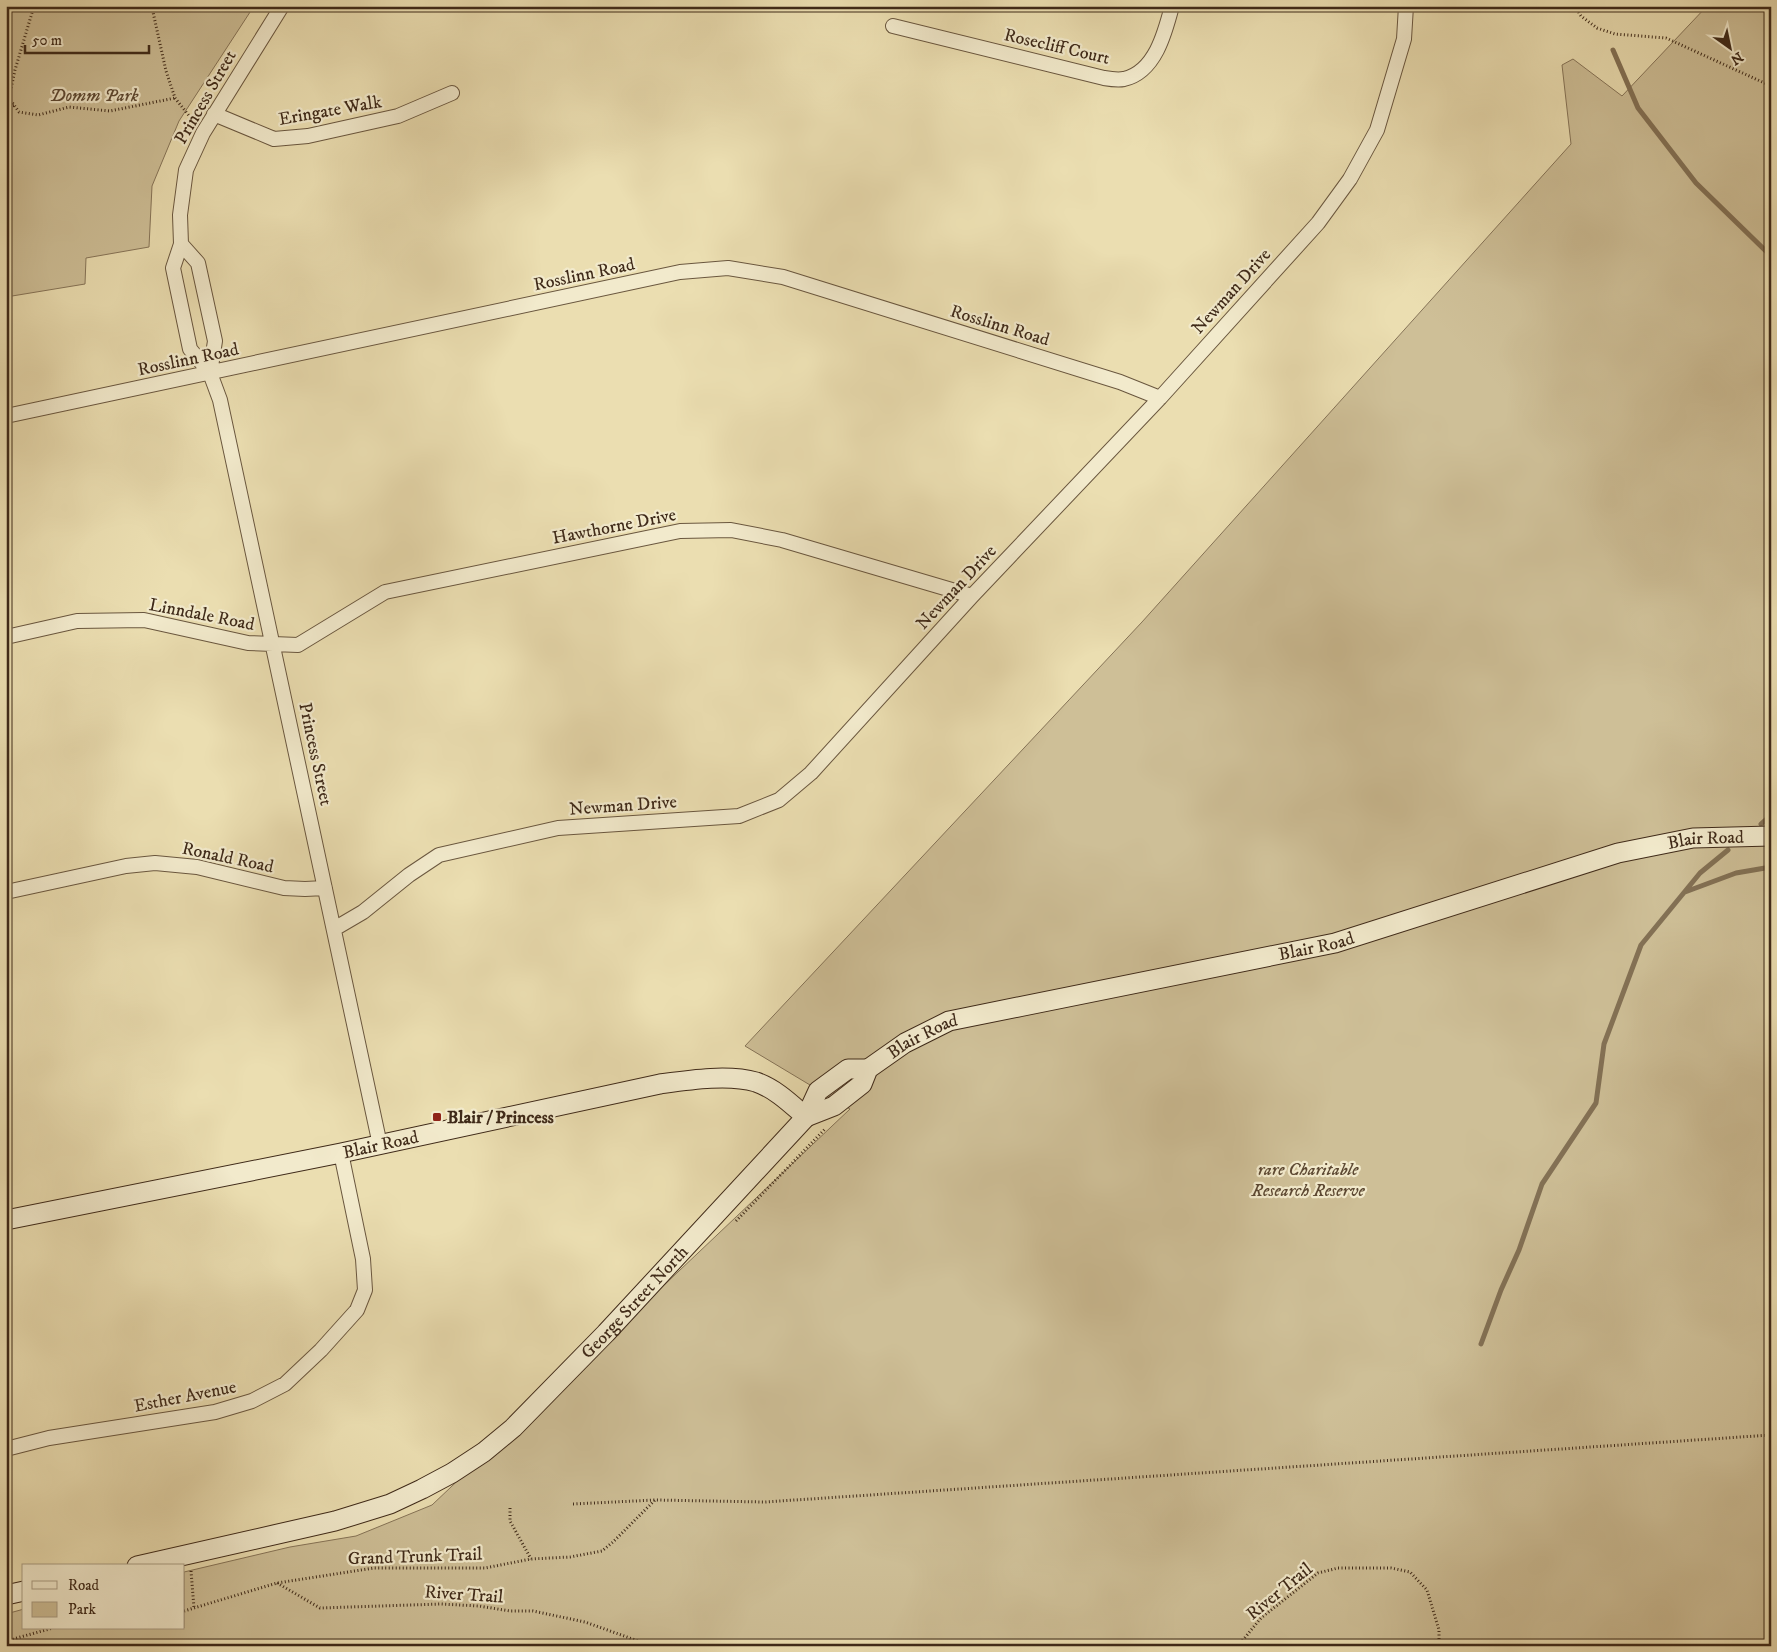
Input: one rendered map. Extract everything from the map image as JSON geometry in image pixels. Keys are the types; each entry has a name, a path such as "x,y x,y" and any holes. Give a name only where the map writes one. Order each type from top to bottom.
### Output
{"main road":[{"name":"Blair Road","path":"6,1220 380,1145 660,1084 693,1080 732,1079 756,1082 777,1093 806,1117 818,1091 848,1069 868,1069 905,1043 949,1021 1335,944 1618,853 1693,838 1771,836"},
{"name":"George Street North","path":"146,1564 335,1521 390,1504 452,1473 484,1452 513,1428 606,1333 806,1117"},
{"path":"6,1596 22,1592"}],"street":[{"name":"Princess Street","path":"282,6 214,114 186,170 180,215 181,244 173,268 190,349 210,373 220,400 380,1145"},
{"name":"Rosecliff Court","path":"894,26 1104,78 1123,80 1140,72 1153,57 1165,33 1172,6"},
{"name":"Newman Drive","path":"334,929 363,912 408,875 439,855 558,828 739,816 779,800 812,773 972,596 1160,398 1318,223 1350,179 1377,130 1404,39 1406,6"},
{"name":"Eringate Walk","path":"214,114 274,139 308,136 398,116 452,93"},
{"name":"Princess Street","path":"181,244 198,263 212,324 215,341 210,373"},
{"name":"Rosslinn Road","path":"6,416 680,272 728,268 783,277 1120,382 1160,398"},
{"name":"Hawthorne Drive","path":"273,644 298,645 385,592 680,531 731,530 782,540 972,596"},
{"name":"Linndale Road","path":"6,637 77,622 144,620 248,643 273,644"},
{"name":"Ronald Road","path":"6,892 126,866 156,863 197,866 284,888 325,888"},
{"name":"Esther Avenue","path":"6,1449 49,1438 215,1412 252,1401 285,1384 321,1350 356,1310 365,1290 363,1258 341,1153"}],"path":[{"path":"34,6 15,70 9,98 20,112 38,115 69,107 110,111 175,98"},
{"path":"146,6 153,12 166,71 175,98 203,133"},
{"path":"1575,6 1581,16 1597,28 1615,34 1666,38 1771,86"},
{"path":"6,107 15,105"},
{"path":"573,1504 656,1500 765,1502 1771,1435"},
{"name":"Grand Trunk Trail","path":"185,1611 277,1583 374,1568 485,1568 532,1559 570,1558 602,1551 656,1500"},
{"path":"510,1508 510,1521 532,1559"},
{"name":"River Trail","path":"1238,1646 1261,1618 1318,1573 1338,1568 1391,1568 1410,1572 1427,1590 1439,1630 1439,1646"},
{"path":"191,1569 194,1608"},
{"name":"River Trail","path":"277,1583 320,1608 440,1604 478,1606 510,1611 532,1611 586,1622 652,1646"},
{"path":"6,1641 46,1630"}],"green space":[{"name":"Domm Park","path":"6,6 254,6 179,121 152,186 149,247 86,258 85,284 6,297"},
{"name":"rare Charitable Research Reserve","path":"1707,6 1771,6 1771,1646 6,1646 6,1614 22,1610 22,1630 185,1630 185,1572 290,1547 356,1536 432,1505 850,1109 745,1046 1142,622 1571,144 1562,65 1573,59 1622,96"}],"waterway":[{"path":"1613,50 1638,108 1696,183 1771,256"},
{"path":"1761,824 1771,815"},
{"path":"1481,1344 1501,1290 1519,1250 1542,1184 1596,1103 1604,1044 1641,945 1700,873 1728,850"},
{"path":"1685,892 1736,873 1771,867"}],"place":[{"name":"Blair / Princess","path":"437,1117"}]}
